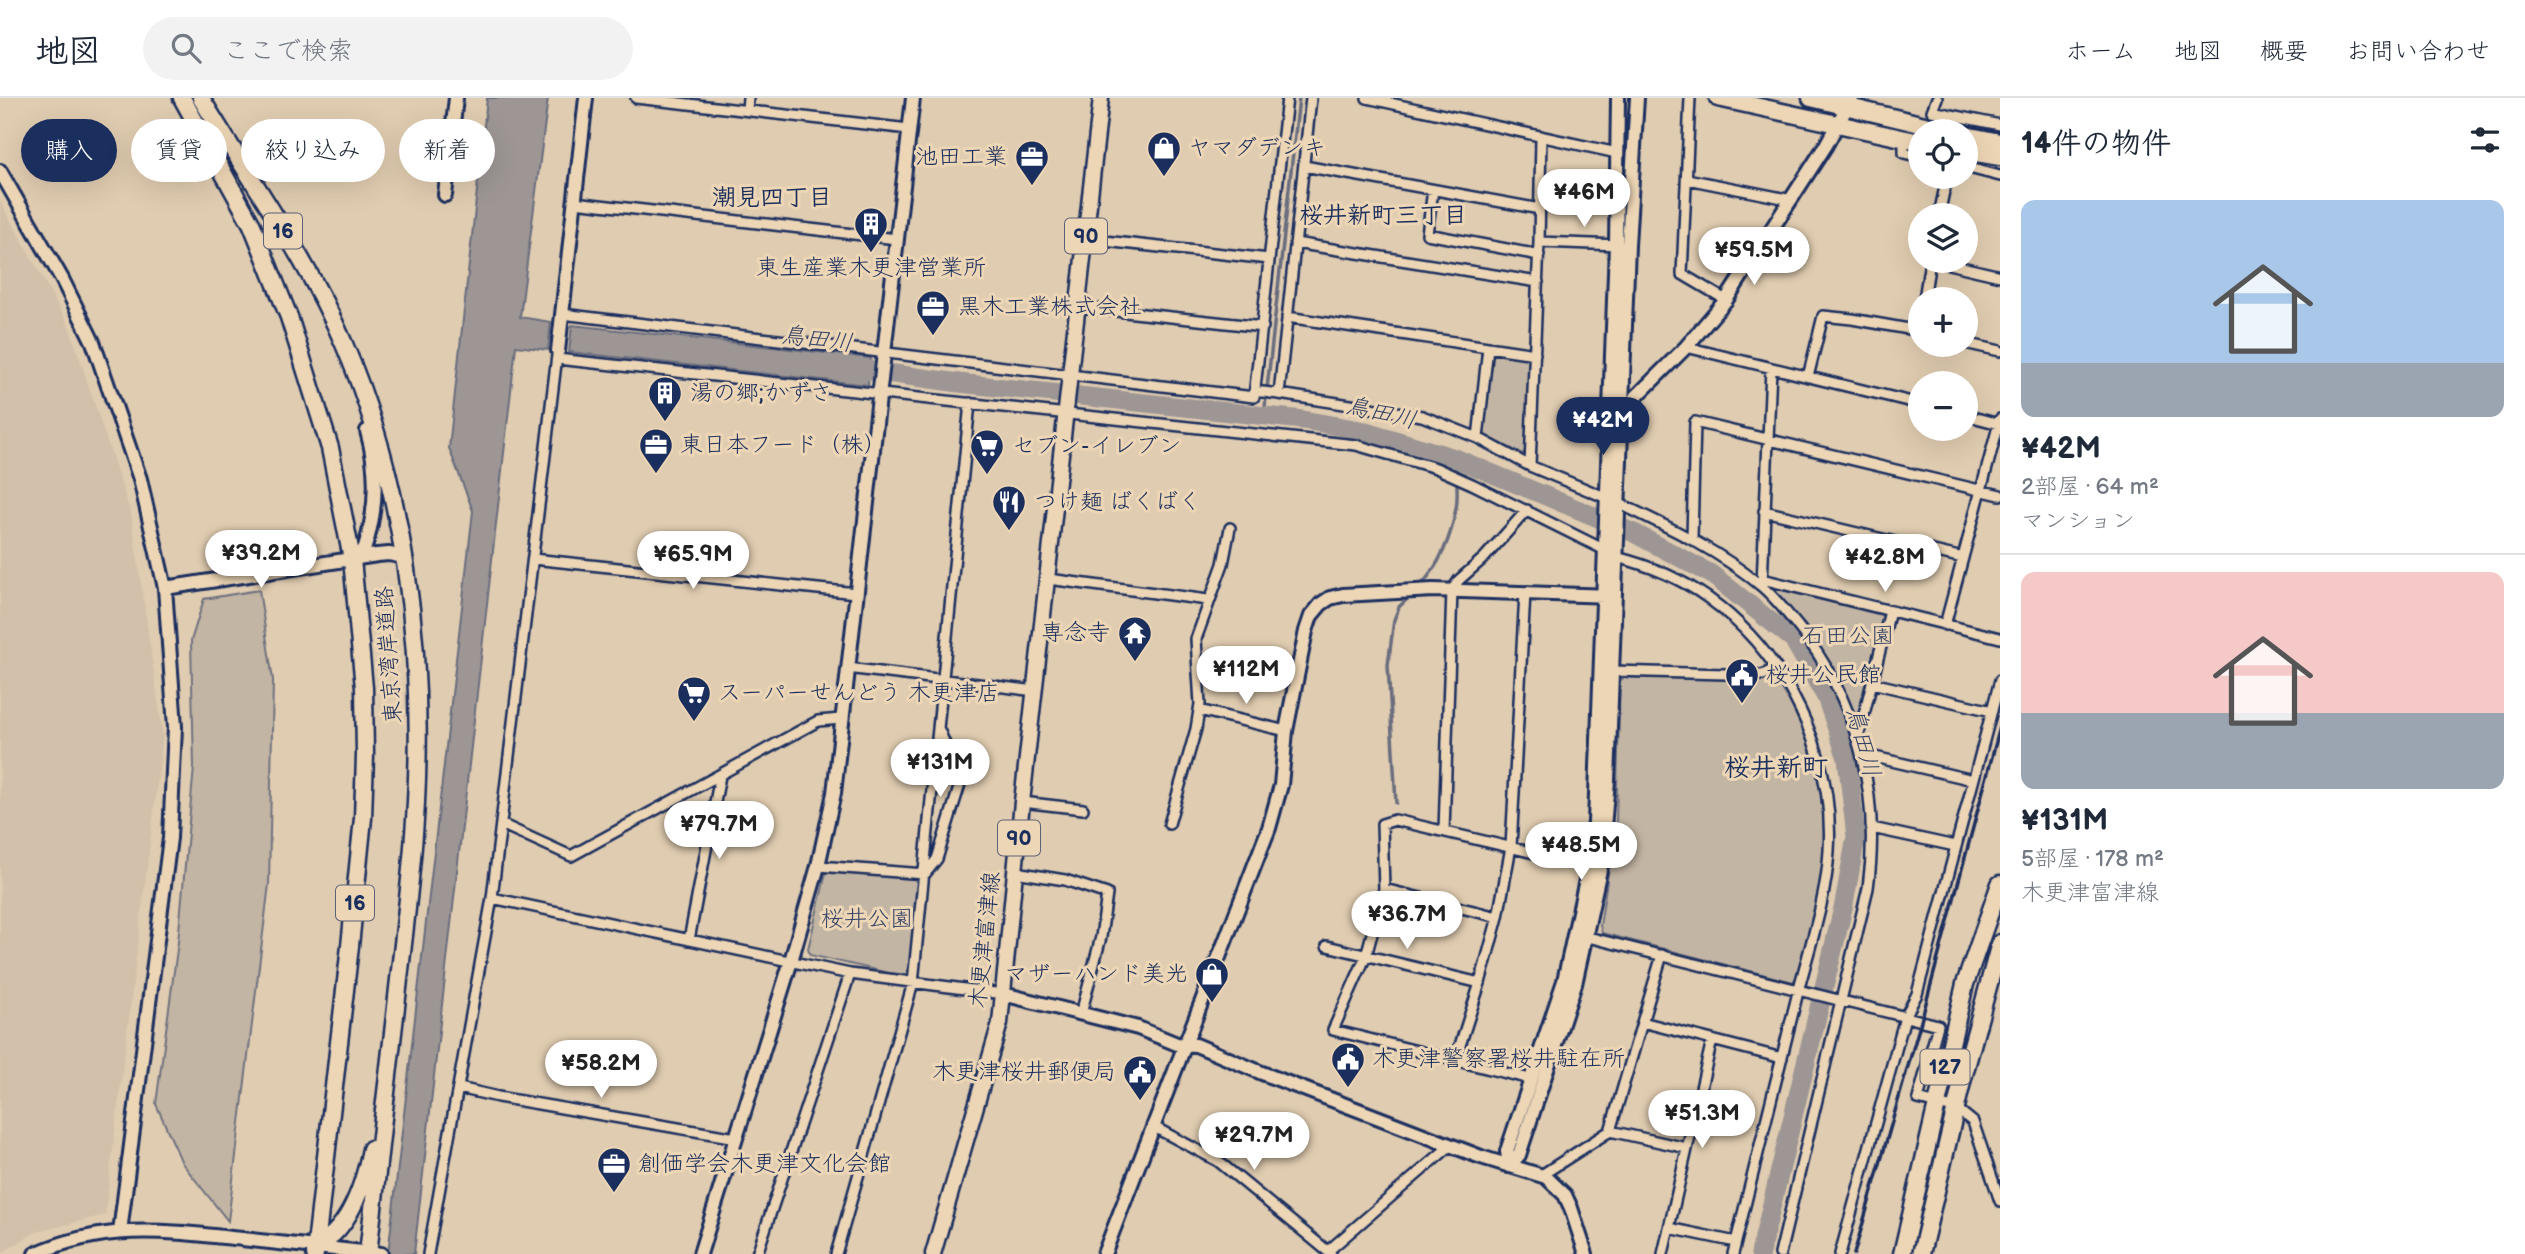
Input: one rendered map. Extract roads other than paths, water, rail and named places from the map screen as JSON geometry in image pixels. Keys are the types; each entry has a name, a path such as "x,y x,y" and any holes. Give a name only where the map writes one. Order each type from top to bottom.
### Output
{"highway":[{"name":"東京湾岸道路","path":"182,98 252,225 303,354 330,448 352,559 364,688 363,818 316,1250"},
{"name":"東京湾岸道路","path":"201,98 309,274 337,328 384,460 404,558 416,676 417,780 410,875 371,1254"},
{"path":"1718,98 1908,140"},
{"path":"1811,98 1849,102 1908,119"},
{"path":"1978,138 2000,142"},
{"path":"1978,154 2000,158"},
{"name":"127","path":"1902,1254 1965,984 2000,884"},
{"name":"127","path":"1921,1254 2000,943"},
{"path":"316,1250 336,1231 359,1190 368,1162 389,1061"}],"main road":[{"name":"90","path":"1067,413 1101,98"},
{"name":"木更津富津線","path":"933,1254 1000,1023 1022,802 1067,413"}],"street":[{"path":"445,195 456,98"},
{"path":"428,1254 492,898 586,98"},
{"path":"636,98 909,129"},
{"path":"747,110 748,98"},
{"path":"700,1254 791,961 818,866 834,793 913,98"},
{"path":"561,318 884,352 1254,397 1287,98"},
{"path":"1279,394 1311,98"},
{"path":"1367,98 1617,153"},
{"path":"1618,98 1617,153 1622,245"},
{"path":"1509,1166 1518,1155 1575,984 1581,935 1597,780 1609,596 1622,245 1637,98"},
{"path":"1690,98 1682,274 1726,300"},
{"path":"1937,98 1932,111 2000,125"},
{"path":"1616,413 1686,346 1726,300 1791,200 1849,102"},
{"path":"1530,466 1541,136"},
{"path":"1304,166 1540,209"},
{"path":"1978,170 2000,176"},
{"path":"0,171 72,298 101,363 140,480 165,588 175,727 171,827 120,1232"},
{"path":"1687,179 1791,200"},
{"path":"1433,190 1427,234 1539,255"},
{"path":"574,202 897,239"},
{"path":"1086,239 1269,259"},
{"path":"1539,242 1622,245"},
{"path":"1295,243 1538,282"},
{"path":"1978,271 2000,276"},
{"path":"1079,307 1263,327"},
{"path":"1808,377 1823,316 1908,326"},
{"path":"1287,317 1535,354"},
{"path":"1978,345 2000,351"},
{"path":"1686,346 1908,401"},
{"path":"1478,438 1488,347"},
{"path":"557,355 1356,445 1436,468 1527,510 1610,553 1675,579 1707,597 1736,621 1764,650 1804,716 1817,754 1828,815 1829,849 1820,915 1734,1254"},
{"path":"1762,583 1771,368"},
{"path":"352,559 362,552 367,541 373,516 375,485 371,443 354,370"},
{"path":"1255,391 1422,416 1478,438 1530,466 1692,538 1762,583 1805,634 1825,664 1839,689 1868,778 1872,861 1842,1000 1780,1254"},
{"path":"836,1254 913,983 971,403"},
{"path":"1945,625 1999,422 1978,418"},
{"path":"1692,538 1695,422 2000,495"},
{"path":"1444,831 1452,590 1527,510"},
{"path":"1764,511 1963,558"},
{"path":"1169,824 1199,710 1196,639 1223,564 1230,528"},
{"path":"165,588 389,554 404,558"},
{"path":"533,559 856,593"},
{"path":"1048,579 1208,600"},
{"path":"1762,583 2000,638"},
{"path":"1104,1254 1269,828 1281,785 1286,731 1311,616 1330,598 1343,595 1452,590 1609,596"},
{"path":"1455,1061 1498,917 1511,848 1525,593"},
{"path":"1509,1166 1507,1151 1581,935 1601,865 1606,824 1612,671 1609,596"},
{"path":"1857,739 1890,611"},
{"path":"847,668 1035,691"},
{"path":"1612,671 1763,675 1776,668"},
{"path":"1840,1254 1905,1017 1917,994 2000,680"},
{"path":"1872,683 1992,712"},
{"path":"1199,710 1286,731"},
{"path":"501,824 571,856 818,721 841,719"},
{"path":"925,874 937,859 961,781 937,727"},
{"path":"1862,754 1973,780"},
{"path":"689,940 720,776"},
{"path":"1022,802 1083,809"},
{"path":"1530,1079 1333,1030 1366,957 1384,889 1382,824 1395,820 1589,866"},
{"path":"1872,828 1955,846"},
{"path":"818,866 925,874"},
{"path":"1015,873 1065,880 1107,894 1101,937 1081,1014"},
{"path":"1384,889 1498,917"},
{"path":"492,898 850,974 1003,994 1138,1028 1177,1044 1196,1045 1451,1145 1546,1177 1565,1195 1586,1254"},
{"path":"1581,935 1938,1025 1919,1099 1957,1109 1973,1122 2000,1201"},
{"path":"1327,946 1480,983"},
{"path":"1540,1176 1610,1131 1662,956"},
{"path":"757,1254 850,974"},
{"path":"1642,1022 1782,1058"},
{"path":"1663,1254 1712,1040"},
{"path":"459,1088 490,1096 736,1138"},
{"path":"1154,1127 1217,1161 1329,1253 1451,1145"},
{"path":"1610,1131 1687,1148"},
{"path":"1669,1228 1737,1242"},
{"path":"35,1254 62,1242 148,1230 371,1254"}],"waterway":[{"path":"1264,416 1299,98"},
{"name":"鳥田川","path":"844,367 959,383 1303,420 1366,431 1455,458 1634,533 1711,574 1793,639 1826,697 1847,758 1856,837 1844,904 1760,1254"},
{"path":"1419,587 1438,561 1451,529 1457,496 1455,458"},
{"path":"1396,803 1388,665 1394,620 1399,607 1411,595"}],"railway":[{"path":"1854,1254 1923,1014 2000,727"}],"place":[{"name":"ヤマダデンキ","path":"1164,178"},
{"name":"池田工業","path":"1032,187"},
{"name":"東生産業木更津営業所","path":"871,254"},
{"name":"黒木工業株式会社","path":"933,337"},
{"name":"湯の郷;かずさ","path":"665,423"},
{"name":"東日本フード（株）","path":"656,475"},
{"name":"セブン-イレブン","path":"987,476"},
{"name":"つけ麺 ばくばく","path":"1009,532"},
{"name":"専念寺","path":"1135,663"},
{"name":"桜井公民館","path":"1742,705"},
{"name":"スーパーせんどう 木更津店","path":"694,723"},
{"name":"マザーハンド美光","path":"1212,1004"},
{"name":"木更津警察署桜井駐在所","path":"1348,1089"},
{"name":"木更津桜井郵便局","path":"1140,1102"},
{"name":"創価学会木更津文化会館","path":"614,1194"}],"district":[{"name":"潮見四丁目","path":"772,197"},
{"name":"桜井新町三丁目","path":"1383,215"},
{"name":"桜井新町","path":"1776,768"}],"park label":[{"name":"石田公園","path":"1848,636"},
{"name":"桜井公園","path":"867,919"}]}
